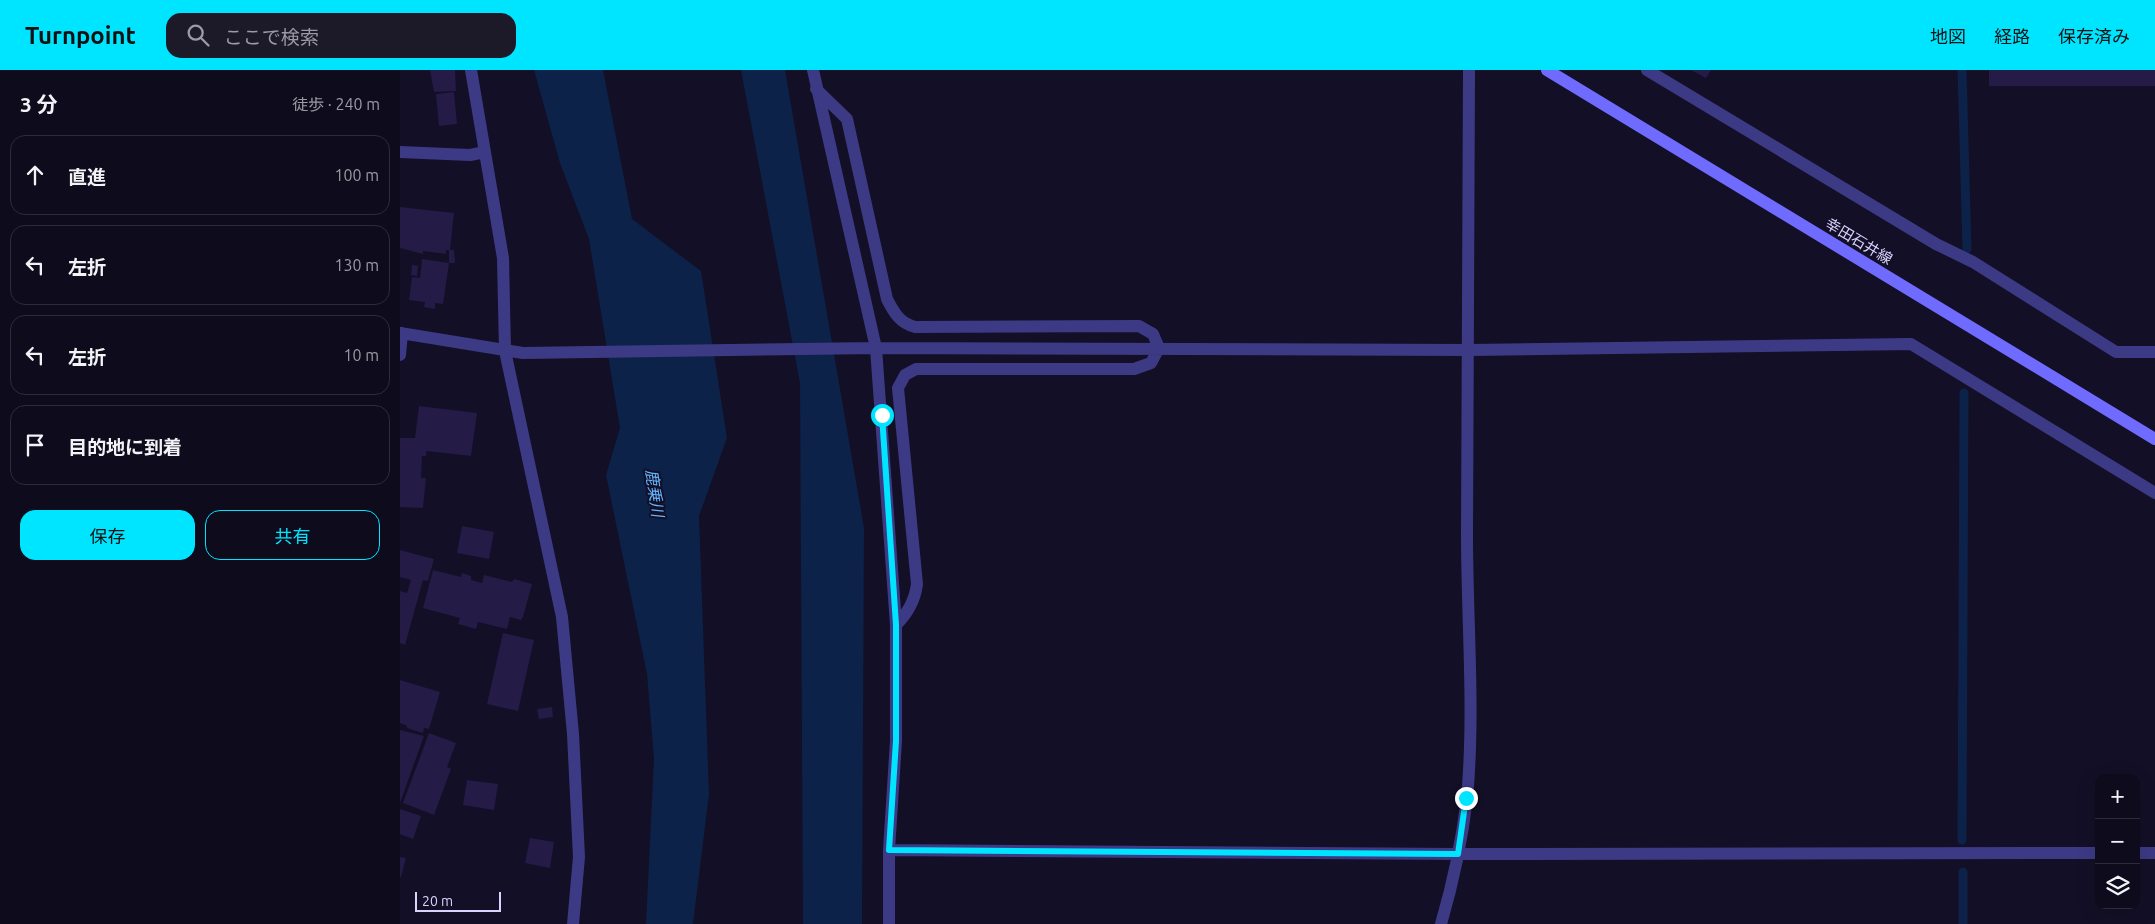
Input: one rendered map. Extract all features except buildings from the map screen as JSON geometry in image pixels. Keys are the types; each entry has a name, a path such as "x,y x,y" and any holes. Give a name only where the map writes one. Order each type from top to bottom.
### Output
{"main road":[{"name":"幸田石井線","path":"1547,70 2155,439"}],"street":[{"path":"471,70 503,258 505,351 562,617 573,734 579,858 573,924"},
{"path":"813,70 876,348 896,625 896,741 889,850 889,924"},
{"path":"1441,924 1458,854 1466,798 1469,740 1467,536 1470,350 1469,70"},
{"path":"1647,70 1927,239 1973,262 2116,352 2155,352"},
{"path":"816,89 847,118 887,299 894,313 905,324 915,327 1139,326 1153,334 1159,348"},
{"path":"400,152 470,155 485,152"},
{"path":"400,355 401,333 505,351 540,352 876,348 1470,350 1911,344 2155,493"},
{"path":"896,625 907,613 916,595 917,584 898,388 905,375 916,368 1134,370 1151,362 1159,348"},
{"path":"889,850 1458,854 2095,853"},
{"path":"2140,853 2155,853"}],"water":[{"name":"鹿乗川","path":"534,70 603,70 632,219 701,271 727,438 699,516 709,794 693,924 646,924 654,759 647,674 606,475 620,428 589,239 560,163"},
{"path":"741,70 785,70 864,528 862,924 803,924 800,383"}],"waterway":[{"path":"1962,70 1967,249"},
{"path":"1962,840 1964,393"},
{"path":"1963,872 1963,924"}],"route":[{"path":"882,415 896,625 896,741 889,850 1458,854 1466,798"}]}
